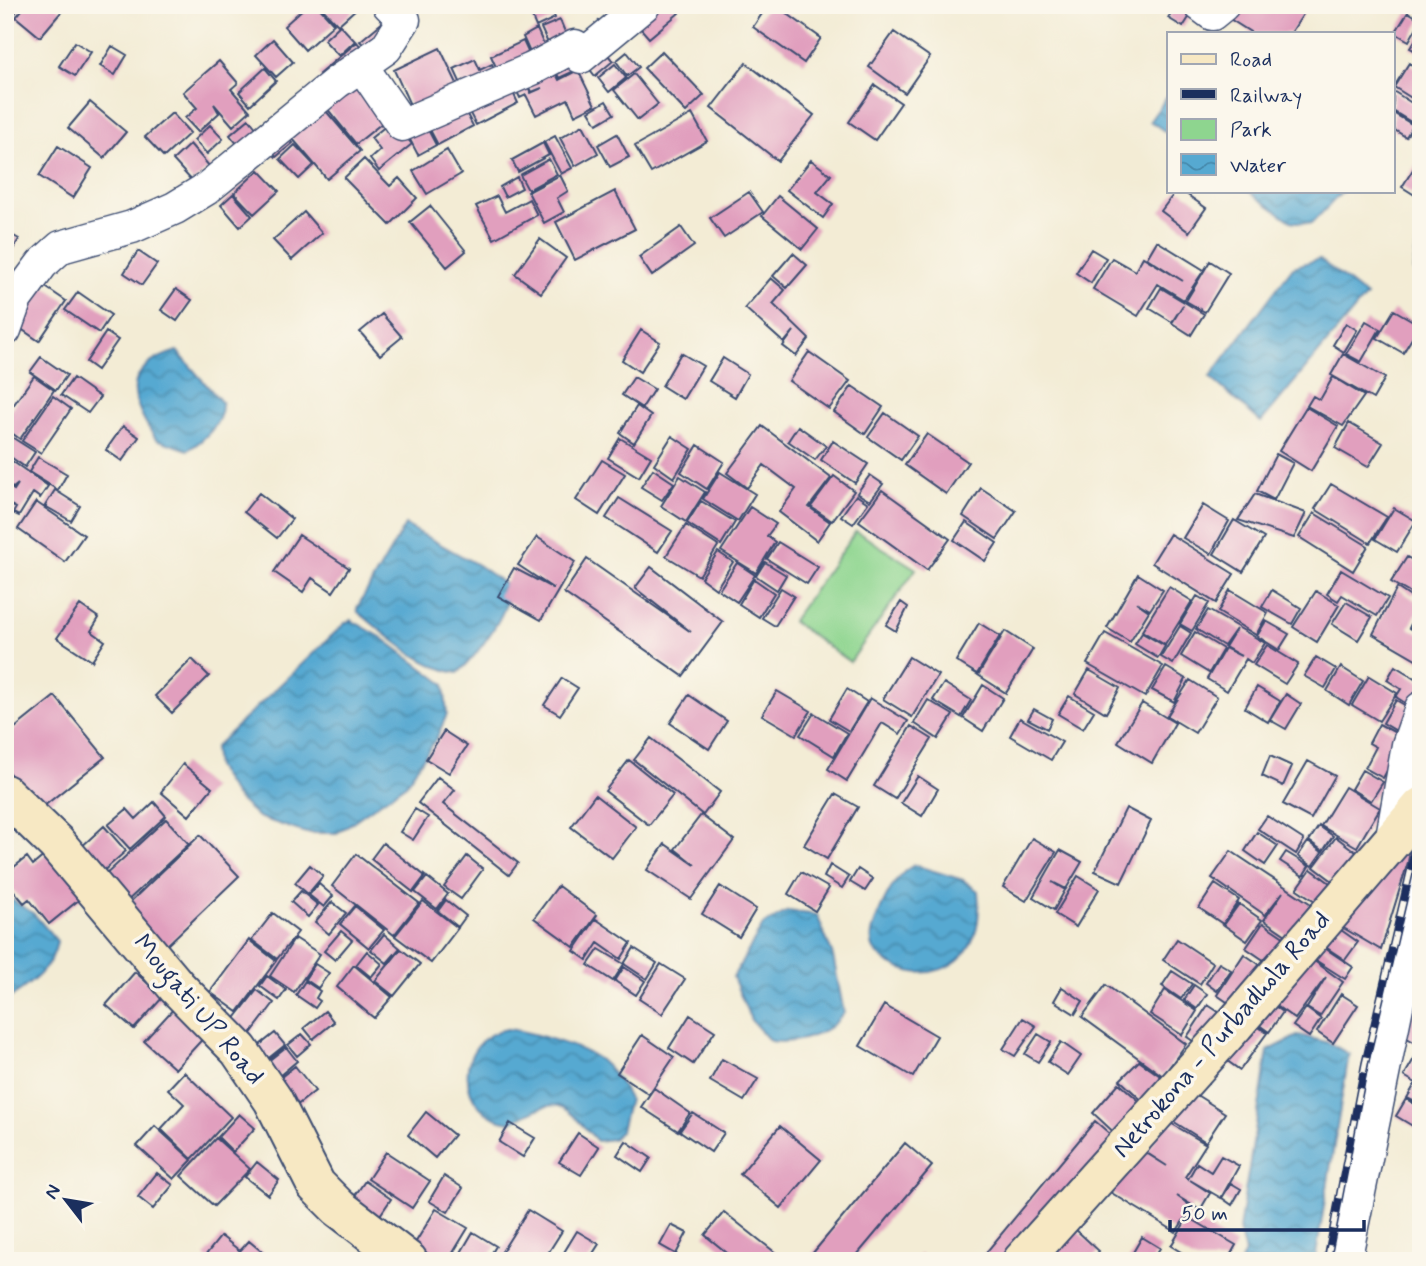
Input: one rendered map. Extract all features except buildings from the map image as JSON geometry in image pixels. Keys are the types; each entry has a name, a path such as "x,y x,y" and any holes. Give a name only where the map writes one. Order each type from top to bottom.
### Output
{"street":[{"path":"5,330 16,299 42,264 61,247 132,227 175,208 206,189 386,48 400,31 404,20 389,5"},
{"path":"361,65 402,125 532,69 575,46 581,57 644,5"},
{"path":"1199,5 1212,14 1223,5"},
{"path":"1392,837 1408,745 1421,708"},
{"name":"Mougati UP Road","path":"5,794 56,843 177,987 239,1050 273,1100 316,1185 339,1208 408,1261"},
{"name":"Netrokona - Purbadhola Road","path":"1022,1261 1235,1024 1392,837 1421,807"},
{"path":"1345,1261 1421,889"}],"green space":[{"path":"856,531 916,569 850,662 792,621"}],"water":[{"path":"1167,97 1167,133 1150,121"},
{"path":"1249,192 1342,192 1311,224 1291,221"},
{"path":"1421,220 1421,277 1413,270"},
{"path":"1319,259 1366,296 1261,422 1210,377 1293,267"},
{"path":"177,351 222,403 216,424 188,450 156,439 139,410 135,397 135,386 146,366"},
{"path":"405,525 478,565 509,587 508,597 498,620 483,644 458,673 444,670 418,657 358,612 357,608"},
{"path":"351,620 381,637 444,684 447,714 437,737 406,784 337,833 306,833 258,817 235,796 216,767 214,748"},
{"path":"914,865 963,880 978,891 978,924 969,946 952,964 929,972 905,970 890,964 876,952 872,942 874,926 888,894 899,877"},
{"path":"5,895 34,914 57,941 55,951 45,969 5,1001"},
{"path":"788,911 817,915 833,956 844,1013 820,1033 801,1040 780,1042 770,1041 751,1020 733,977 763,925"},
{"path":"507,1029 569,1045 592,1055 604,1064 629,1099 621,1130 613,1139 597,1141 573,1116 558,1106 540,1109 510,1122 492,1116 479,1106 471,1092 468,1077 470,1061 477,1047 489,1036"},
{"path":"1299,1035 1329,1043 1349,1054 1315,1261 1241,1261 1245,1253 1239,1229 1268,1051"}],"railway":[{"path":"1327,1261 1365,1064 1421,826"}]}
